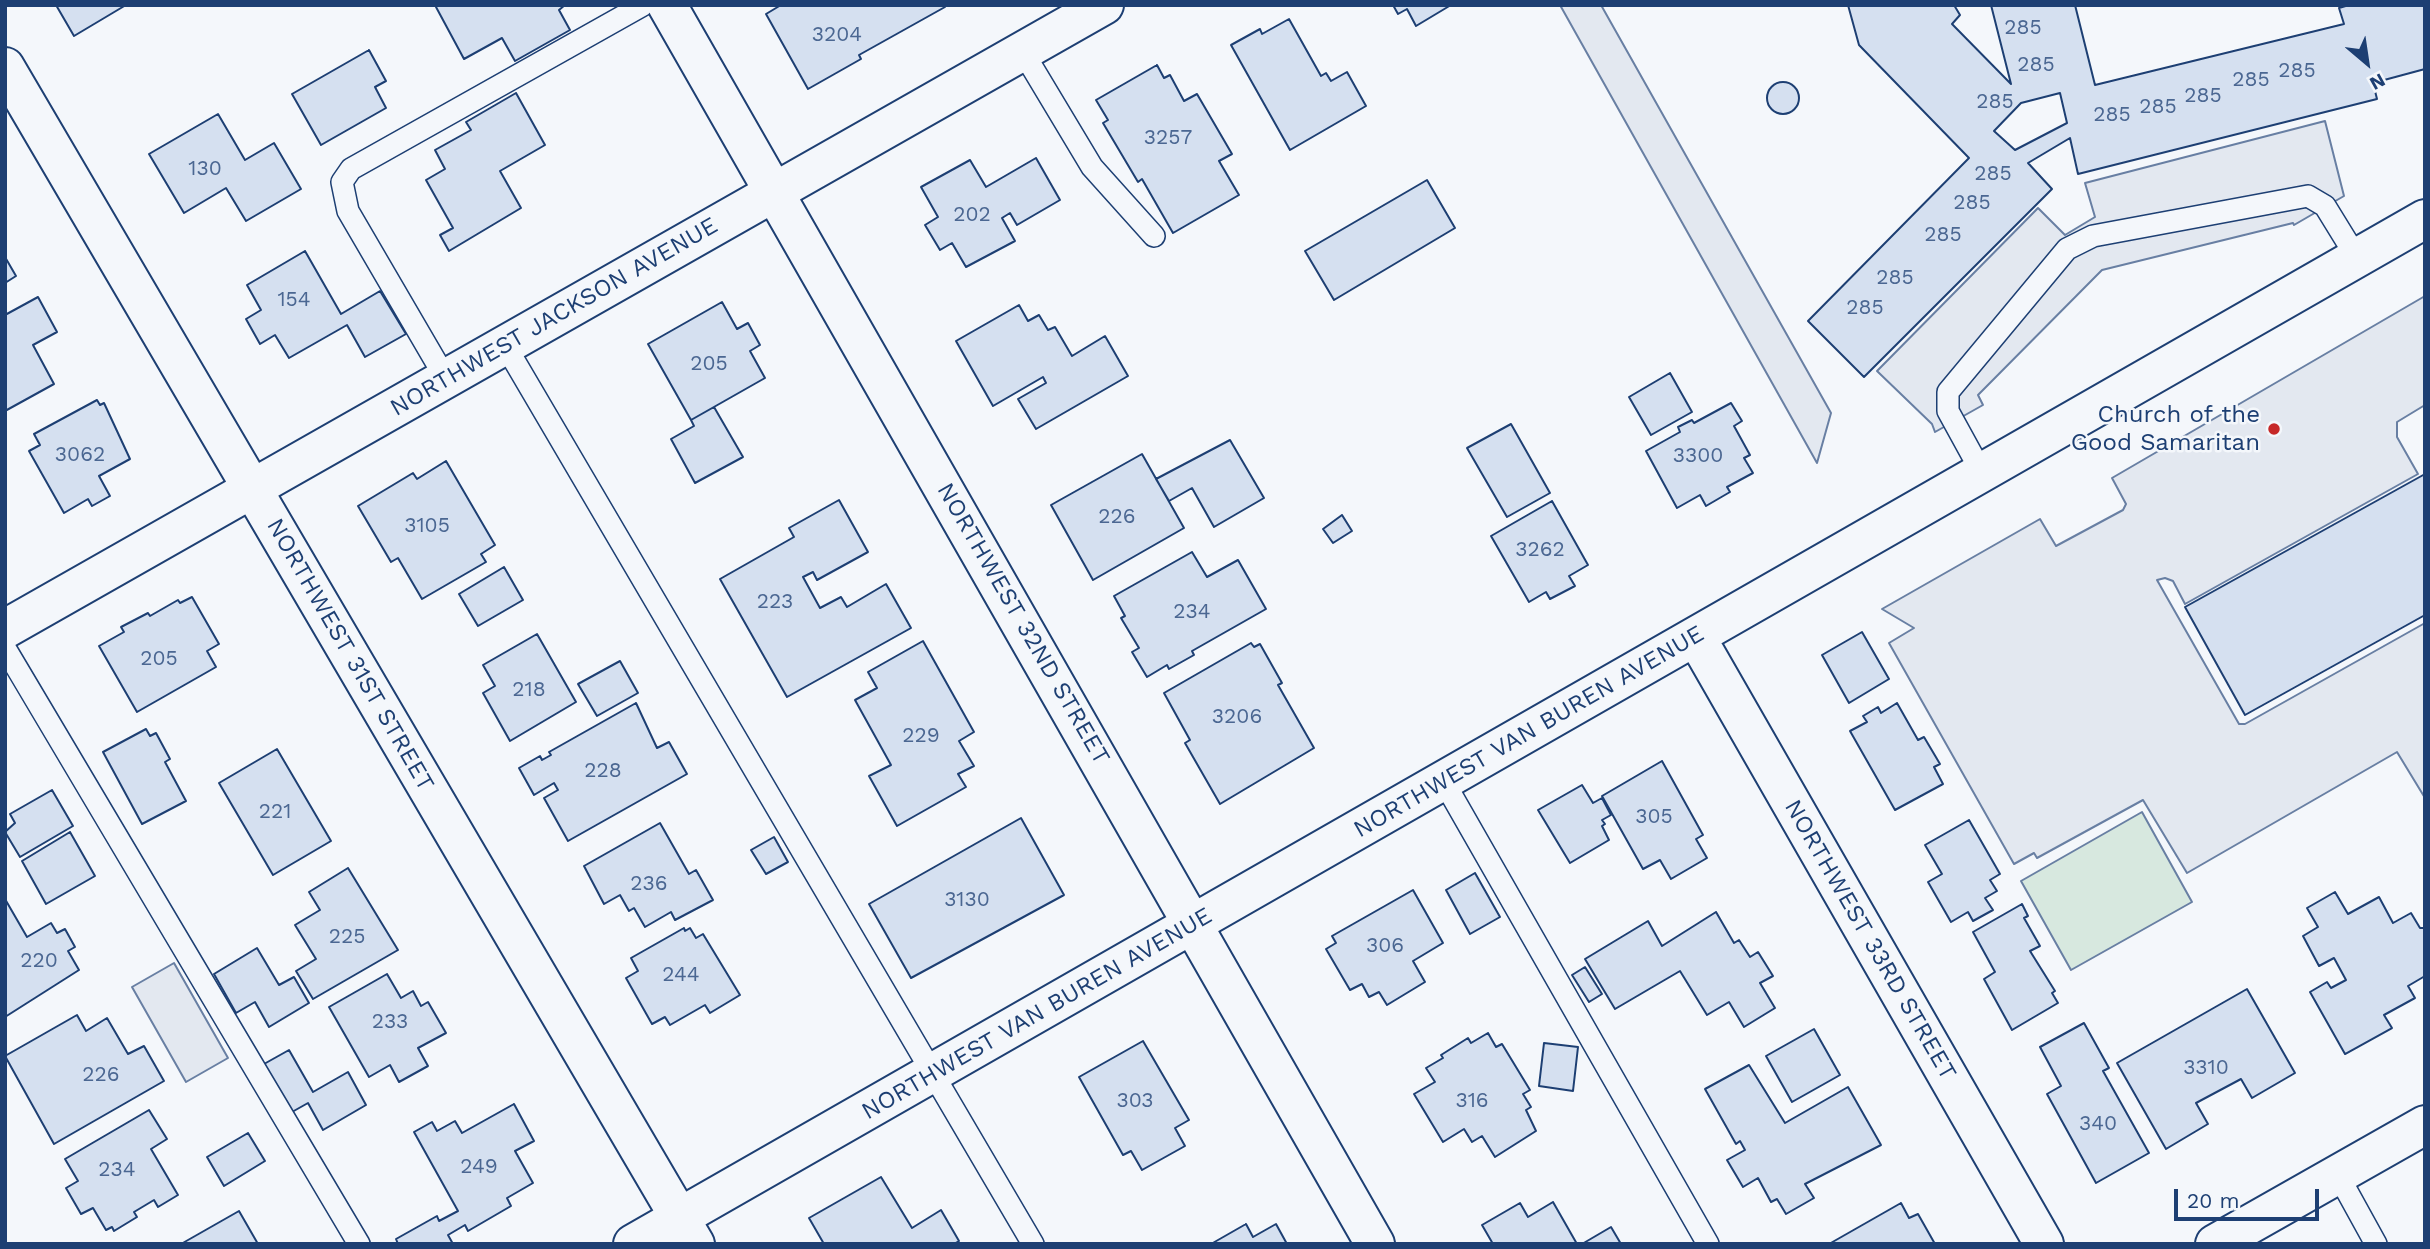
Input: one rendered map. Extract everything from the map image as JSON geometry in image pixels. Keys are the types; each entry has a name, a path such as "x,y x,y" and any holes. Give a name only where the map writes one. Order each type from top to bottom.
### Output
{"street":[{"name":"NORTHWEST 32ND STREET","path":"667,5 1194,923 1375,1244"},
{"name":"NORTHWEST JACKSON AVENUE","path":"5,629 1104,5"},
{"name":"NORTHWEST 31ST STREET","path":"5,67 687,1231"},
{"name":"NORTHWEST VAN BUREN AVENUE","path":"633,1244 687,1231 935,1073 2425,219"},
{"name":"NORTHWEST 33RD STREET","path":"1696,637 2044,1244"},
{"path":"2215,1244 2425,1125"}],"lane":[{"path":"446,379 348,211 342,182 351,169 643,5"},
{"path":"1023,52 1092,167 1154,236"},
{"path":"1982,473 1948,411 1948,393 2067,249 2092,236 2308,196 2325,206 2357,258"},
{"path":"505,345 1033,1244"},
{"path":"5,648 359,1244"},
{"path":"1444,782 1708,1244"},
{"path":"2338,1175 2376,1244"}],"shaded area":[{"path":"1560,5 1601,5 1831,413 1817,463"},
{"path":"2325,121 2344,196 2294,225 2293,223 2102,270 1978,395 1983,405 1935,432 1932,424 1877,371 2038,208 2065,235 2095,217 2085,183"},
{"name":"Church of the Good Samaritan","path":"2425,296 2425,405 2397,422 2397,437 2418,474 2185,604 2173,581 2165,578 2157,580 2239,724 2245,724 2425,623 2425,798 2397,752 2187,873 2143,800 2037,858 2034,853 2014,864 1889,643 1914,628 1882,609 2040,519 2056,546 2123,510 2126,504 2112,478"},
{"path":"2142,812 2192,902 2071,970 2021,881"},
{"path":"174,963 228,1058 186,1082 132,987"}],"building":[{"path":"56,5 126,5 74,36"},
{"path":"565,5 559,10 570,30 515,61 502,38 464,59 436,7"},
{"path":"781,5 945,7 859,55 861,59 808,89 766,14"},
{"path":"1393,5 1451,5 1416,26 1407,9 1398,14"},
{"path":"1848,5 1954,5 1960,15 1952,24 2011,84 1991,5 2075,5 2095,85 2344,24 2339,8 2349,5 2425,5 2425,69 2373,83 2377,99 2078,174 2070,138 2028,163 2052,189 1864,377 1808,321 1969,158 1859,45","holes":["2060,93 2067,123 2015,150 1994,131 2021,103"]},
{"path":"1289,19 1321,76 1326,73 1331,81 1347,72 1366,106 1290,150 1231,45 1260,29 1262,34"},
{"path":"369,50 386,81 375,87 386,108 321,145 292,94"},
{"path":"1157,65 1164,78 1170,75 1184,101 1197,94 1232,154 1219,161 1239,195 1173,233 1142,179 1138,182 1103,123 1108,120 1096,100"},
{"path":"1783,82 1794,87 1799,98 1794,109 1783,114 1772,109 1767,98 1772,87"},
{"path":"516,93 545,145 500,171 521,208 449,251 440,235 453,228 426,180 445,169 435,150 471,130 466,122"},
{"path":"218,114 245,160 274,143 301,189 246,221 226,188 184,213 149,154"},
{"path":"1036,158 1060,200 1017,225 1010,213 1002,218 1015,241 966,267 952,243 940,250 925,225 938,217 921,187 970,160 986,187"},
{"path":"1427,180 1455,228 1334,300 1305,251"},
{"path":"305,251 341,314 380,291 406,334 365,357 347,325 289,358 275,335 260,344 246,319 261,310 247,285"},
{"path":"5,257 16,276 5,283"},
{"path":"38,297 57,332 33,345 54,384 5,411 5,315"},
{"path":"722,302 737,329 748,323 760,345 750,351 765,378 691,420 648,344"},
{"path":"1019,305 1028,321 1039,315 1048,330 1055,327 1072,356 1105,336 1128,376 1036,429 1018,399 1046,383 1043,377 993,406 956,341"},
{"path":"1670,373 1692,412 1651,435 1629,397"},
{"path":"97,400 100,405 104,403 130,459 99,476 110,496 92,506 88,499 64,513 29,451 40,445 34,434"},
{"path":"1731,403 1742,421 1734,426 1750,455 1744,458 1753,473 1727,487 1730,492 1706,506 1700,495 1677,508 1646,451 1680,432 1678,427 1692,420 1694,423"},
{"path":"714,407 743,457 695,483 671,439 694,426 691,420"},
{"path":"1511,424 1550,493 1507,517 1467,448"},
{"path":"1230,440 1264,498 1214,527 1192,488 1169,501 1156,479"},
{"path":"1142,454 1184,528 1093,580 1051,505"},
{"path":"446,461 495,545 481,554 486,562 422,599 398,558 391,562 358,506 413,473 417,479"},
{"path":"2425,474 2425,615 2245,715 2185,607"},
{"path":"839,500 868,552 817,580 813,572 803,577 820,608 841,597 847,607 886,584 911,628 787,697 720,579 794,537 789,528"},
{"path":"1552,501 1588,565 1569,576 1575,586 1550,599 1546,592 1529,602 1491,536"},
{"path":"1342,515 1352,531 1333,543 1323,529"},
{"path":"1192,552 1207,577 1238,560 1266,609 1192,651 1194,655 1169,669 1167,665 1147,677 1132,652 1139,648 1121,618 1125,616 1114,596"},
{"path":"504,567 523,600 478,626 459,594"},
{"path":"192,597 219,644 207,651 216,667 137,712 99,646 124,632 121,627 148,613 150,616 178,600 180,603"},
{"path":"1862,632 1889,679 1849,703 1822,655"},
{"path":"537,634 576,702 510,741 483,693 495,686 483,665"},
{"path":"923,641 974,732 959,741 974,766 958,774 966,787 897,826 869,776 891,765 855,700 877,688 868,672"},
{"path":"1251,643 1254,647 1260,644 1282,683 1278,685 1314,748 1220,804 1185,743 1190,740 1164,693"},
{"path":"620,661 638,693 597,716 578,684"},
{"path":"636,703 657,748 669,742 687,774 568,841 544,798 558,790 554,783 534,795 519,768 540,756 542,760 551,755 549,752"},
{"path":"1897,703 1918,740 1924,737 1940,764 1934,767 1943,784 1895,810 1850,731 1867,722 1863,716 1878,707 1881,713"},
{"path":"146,729 150,736 156,733 170,759 165,762 186,801 142,824 103,752"},
{"path":"277,749 331,841 273,875 219,783"},
{"path":"1662,761 1703,835 1696,839 1707,858 1671,879 1660,860 1643,869 1602,796"},
{"path":"1582,785 1593,803 1602,798 1611,815 1602,820 1609,840 1570,863 1538,810"},
{"path":"52,790 73,826 20,857 5,832 15,823 10,814"},
{"path":"1021,818 1064,895 911,978 869,904"},
{"path":"1969,820 2000,874 1990,880 1997,891 1985,898 1993,910 1973,921 1968,912 1951,922 1928,882 1942,874 1925,845"},
{"path":"660,823 689,874 696,870 713,900 675,920 671,912 645,927 634,908 629,911 620,895 604,904 584,866"},
{"path":"70,832 95,876 46,904 22,861"},
{"path":"774,837 788,862 766,874 751,850"},
{"path":"348,868 398,950 313,999 296,971 316,959 295,925 320,910 309,892"},
{"path":"1475,873 1500,917 1470,934 1446,890"},
{"path":"1413,890 1443,943 1413,961 1425,982 1387,1005 1379,992 1369,997 1362,984 1350,990 1326,949 1336,943 1332,936"},
{"path":"2335,892 2348,914 2379,897 2393,923 2411,913 2420,928 2425,928 2425,976 2408,986 2415,998 2384,1015 2392,1028 2345,1054 2310,992 2327,982 2331,988 2346,980 2334,958 2319,966 2303,936 2318,927 2307,908"},
{"path":"5,899 27,937 51,923 57,933 65,929 75,947 68,951 79,970 5,1017"},
{"path":"2022,904 2028,916 2024,918 2040,946 2030,951 2055,991 2052,993 2058,1003 2012,1030 1984,979 1995,972 1973,932"},
{"path":"1716,912 1734,943 1739,940 1750,957 1758,952 1773,976 1760,983 1775,1008 1744,1027 1729,1002 1707,1015 1680,971 1615,1009 1585,959 1648,921 1662,946"},
{"path":"684,928 685,931 690,928 696,938 703,934 740,995 710,1013 705,1005 670,1025 665,1017 652,1024 626,978 638,971 631,958"},
{"path":"257,948 279,985 294,977 309,1003 269,1027 255,1002 236,1013 214,974"},
{"path":"1585,967 1602,994 1589,1002 1572,975"},
{"path":"387,974 401,998 413,991 421,1006 428,1002 446,1033 418,1048 428,1066 399,1082 390,1065 369,1077 329,1007"},
{"path":"2247,989 2295,1073 2252,1098 2241,1079 2196,1103 2208,1124 2166,1149 2117,1063"},
{"path":"77,1015 86,1031 107,1018 128,1054 144,1046 164,1081 54,1144 5,1056"},
{"path":"2084,1023 2109,1068 2103,1071 2149,1153 2096,1183 2047,1094 2061,1086 2040,1047"},
{"path":"1814,1029 1840,1075 1792,1102 1766,1056"},
{"path":"1488,1033 1496,1047 1502,1044 1530,1090 1523,1094 1531,1107 1526,1110 1536,1131 1495,1157 1482,1136 1472,1142 1464,1129 1443,1142 1414,1094 1435,1082 1426,1068 1443,1058 1441,1055 1468,1038 1471,1043"},
{"path":"1143,1041 1189,1120 1175,1128 1185,1146 1142,1170 1131,1151 1123,1155 1079,1077"},
{"path":"1544,1043 1578,1047 1573,1091 1539,1086"},
{"path":"289,1050 313,1092 348,1072 366,1105 323,1130 308,1103 292,1112 264,1064"},
{"path":"1749,1065 1785,1123 1848,1087 1881,1145 1805,1184 1814,1198 1786,1214 1777,1199 1771,1202 1758,1178 1743,1187 1727,1160 1745,1150 1740,1141 1736,1144 1705,1089"},
{"path":"514,1104 534,1141 515,1151 533,1183 507,1198 511,1206 468,1231 465,1225 448,1235 453,1244 398,1244 396,1239 437,1216 439,1221 458,1211 414,1132 432,1122 437,1131 455,1121 462,1133"},
{"path":"149,1110 167,1139 151,1149 178,1195 158,1207 154,1200 134,1212 137,1217 114,1231 112,1227 106,1230 93,1208 81,1214 66,1188 78,1181 65,1159"},
{"path":"248,1133 265,1161 224,1186 207,1157"},
{"path":"881,1177 912,1228 941,1210 959,1241 954,1244 824,1244 809,1218"},
{"path":"1553,1202 1577,1244 1493,1244 1482,1225 1520,1203 1528,1217"},
{"path":"1901,1203 1909,1218 1918,1214 1935,1244 1829,1244"},
{"path":"239,1211 258,1244 181,1244"},
{"path":"1246,1224 1253,1237 1276,1224 1287,1244 1211,1244"},
{"path":"1611,1227 1621,1244 1582,1244"}],"place":[{"name":"Church of the Good Samaritan","path":"2274,429"}]}
